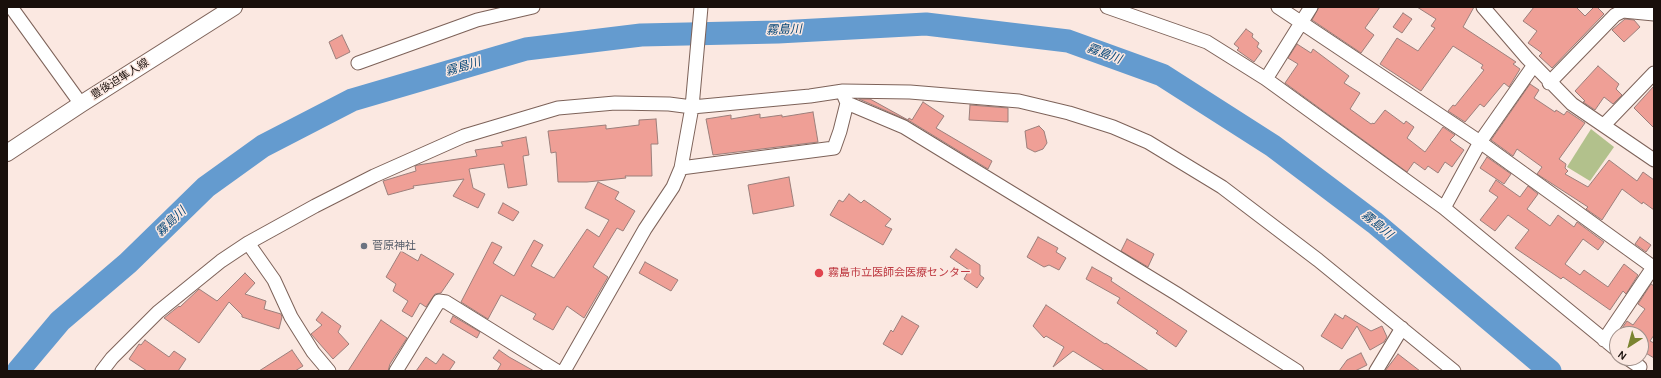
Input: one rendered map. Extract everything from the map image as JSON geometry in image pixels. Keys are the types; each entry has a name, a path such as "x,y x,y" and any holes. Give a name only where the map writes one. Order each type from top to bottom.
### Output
{"main road":[{"name":"豊後迫隼人線","path":"7,153 234,7"}],"street":[{"path":"11,7 81,104"},
{"path":"358,63 478,20 534,7"},
{"path":"564,371 681,168 692,107 701,7"},
{"path":"1107,7 1207,42 1266,79 1444,208 1609,344"},
{"path":"1278,7 1480,142 1653,266 1604,340"},
{"path":"1266,79 1311,7"},
{"path":"1483,7 1550,83 1572,104 1654,160"},
{"path":"1550,83 1615,15 1623,11 1654,14"},
{"path":"1444,208 1480,142 1534,65"},
{"path":"1604,126 1654,73"},
{"path":"102,371 112,358 158,312 221,261 248,243 315,206 374,176 464,136 558,108 615,103 669,104 692,107 810,96 845,97 910,92 1019,101 1069,113 1113,127 1148,142 1222,187 1318,260 1454,371"},
{"path":"681,168 834,148 840,131 845,97"},
{"path":"845,97 904,127 1177,294 1297,371"},
{"path":"248,243 274,280 291,317 314,352 329,371"},
{"path":"396,371 439,301 446,302 557,371"},
{"path":"1376,371 1402,328"}],"green space":[{"path":"1591,129 1614,147 1590,181 1567,167"}],"building":[{"path":"1319,7 1380,7 1365,28 1374,35 1361,53 1312,20"},
{"path":"1417,7 1474,7 1463,27 1516,62 1513,64 1520,69 1509,87 1504,83 1484,107 1480,104 1465,122 1448,111 1453,105 1455,106 1484,70 1481,68 1483,65 1453,46 1421,91 1380,64 1397,38 1418,51 1435,28 1431,26 1436,19"},
{"path":"1534,7 1576,7 1585,16 1594,7 1597,7 1604,14 1552,68 1539,56 1542,53 1528,43 1537,31 1523,21"},
{"path":"1403,13 1412,19 1402,33 1393,27"},
{"path":"1625,19 1634,20 1640,27 1624,42 1612,30"},
{"path":"1246,29 1253,34 1252,37 1259,43 1257,47 1262,51 1254,62 1237,50 1239,48 1234,44"},
{"path":"342,35 350,52 336,59 329,42"},
{"path":"1297,44 1311,53 1313,49 1349,76 1344,83 1360,93 1350,109 1371,124 1374,124 1385,110 1404,124 1406,121 1414,127 1407,138 1425,152 1443,127 1455,135 1450,140 1464,150 1452,167 1445,162 1438,173 1428,166 1425,170 1414,162 1407,172 1285,83 1298,64 1288,58"},
{"path":"1598,66 1619,84 1616,89 1622,95 1613,104 1604,97 1595,110 1583,102 1585,101 1575,91"},
{"path":"1530,84 1539,90 1534,98 1555,112 1556,110 1564,115 1567,111 1585,123 1559,159 1566,164 1565,168 1568,171 1565,174 1588,187 1609,160 1637,181 1643,172 1654,180 1654,210 1643,202 1642,204 1622,189 1602,220 1586,209 1588,207 1537,174 1542,167 1517,149 1513,156 1491,140"},
{"path":"1654,86 1654,128 1634,108"},
{"path":"859,99 870,99 908,120 907,120"},
{"path":"923,102 944,116 936,128 992,161 988,169 908,120 909,118 912,120"},
{"path":"970,105 1008,108 1008,122 969,120"},
{"path":"813,112 818,142 713,155 706,119 731,115 731,119 760,114 760,118 782,115 782,117"},
{"path":"656,119 658,144 651,144 652,176 625,176 626,178 587,182 558,182 556,152 551,153 548,131 606,125 606,129 639,125 639,120"},
{"path":"1039,126 1044,131 1047,143 1043,149 1035,152 1027,148 1025,131"},
{"path":"526,137 529,155 523,156 527,185 508,188 504,164 469,169 473,188 485,194 478,208 453,196 464,179 413,186 414,188 388,195 383,181 416,171 415,166 477,156 475,150 503,146 501,142"},
{"path":"1487,157 1511,174 1504,184 1480,168"},
{"path":"789,177 794,206 753,214 748,185"},
{"path":"1496,180 1520,197 1528,186 1538,194 1527,209 1550,226 1558,215 1574,227 1577,222 1604,242 1598,250 1583,239 1565,264 1580,275 1584,270 1608,287 1624,264 1638,275 1626,294 1623,291 1610,310 1563,277 1561,279 1515,248 1529,230 1508,215 1495,231 1480,220 1498,197 1489,191"},
{"path":"598,182 619,192 615,199 635,211 623,231 617,228 593,267 608,277 584,318 567,306 553,330 533,319 536,314 501,295 488,319 461,302 492,242 502,247 493,263 514,276 534,240 543,245 531,266 554,278 587,229 599,237 609,220 585,208"},
{"path":"849,194 861,203 864,200 891,219 885,226 892,229 883,245 830,215 839,200 843,202"},
{"path":"503,203 519,212 513,221 498,213"},
{"path":"1038,237 1058,248 1056,252 1066,258 1059,270 1049,265 1044,267 1027,257"},
{"path":"1640,237 1651,245 1646,252 1635,244"},
{"path":"1127,239 1154,254 1148,267 1121,251"},
{"path":"956,249 980,265 980,275 984,278 977,288 964,279 969,270 950,257"},
{"path":"401,251 418,261 421,254 454,274 441,293 435,294 426,307 420,303 412,317 402,311 408,301 393,291 396,284 386,277"},
{"path":"645,262 678,280 671,291 639,273"},
{"path":"1092,267 1112,278 1111,281 1187,331 1176,347 1156,333 1158,331 1117,303 1120,298 1086,279"},
{"path":"245,273 255,283 245,294 266,301 264,309 281,314 282,317 279,329 242,317 242,315 229,302 199,343 164,318 179,306 180,307 199,289 217,301"},
{"path":"1651,284 1654,286 1654,335 1650,341 1654,343 1654,358 1649,355 1649,326 1624,326 1627,321 1633,325 1645,309 1638,304"},
{"path":"1046,305 1149,371 1105,371 1073,351 1053,367 1064,347 1046,336 1044,338 1033,326"},
{"path":"322,312 341,326 338,332 349,344 333,359 311,334 322,325 316,320"},
{"path":"1335,314 1343,319 1345,315 1371,331 1382,326 1387,337 1384,342 1370,350 1357,326 1342,349 1321,336"},
{"path":"453,316 480,332 477,338 450,322"},
{"path":"902,316 919,326 902,355 883,344 891,330 893,332"},
{"path":"381,320 407,338 390,364 388,371 348,371"},
{"path":"145,340 169,357 174,351 186,359 178,371 147,371 129,359 139,344 141,345"},
{"path":"292,350 303,366 295,371 259,371"},
{"path":"499,350 534,371 497,371 501,364 493,358"},
{"path":"1361,353 1367,365 1355,371 1339,371 1347,360"},
{"path":"443,354 455,362 449,371 416,371 426,357 436,364"},
{"path":"1398,354 1420,371 1385,371"}],"waterway":[{"name":"霧島川","path":"18,371 60,321 128,263 206,187 263,146 352,100 526,49 641,35 778,32 926,24 1068,41 1162,75 1273,146 1375,223 1550,371"}],"place":[{"name":"菅原神社","path":"364,246"},
{"name":"霧島市立医師会医療センター","path":"819,273"}]}
